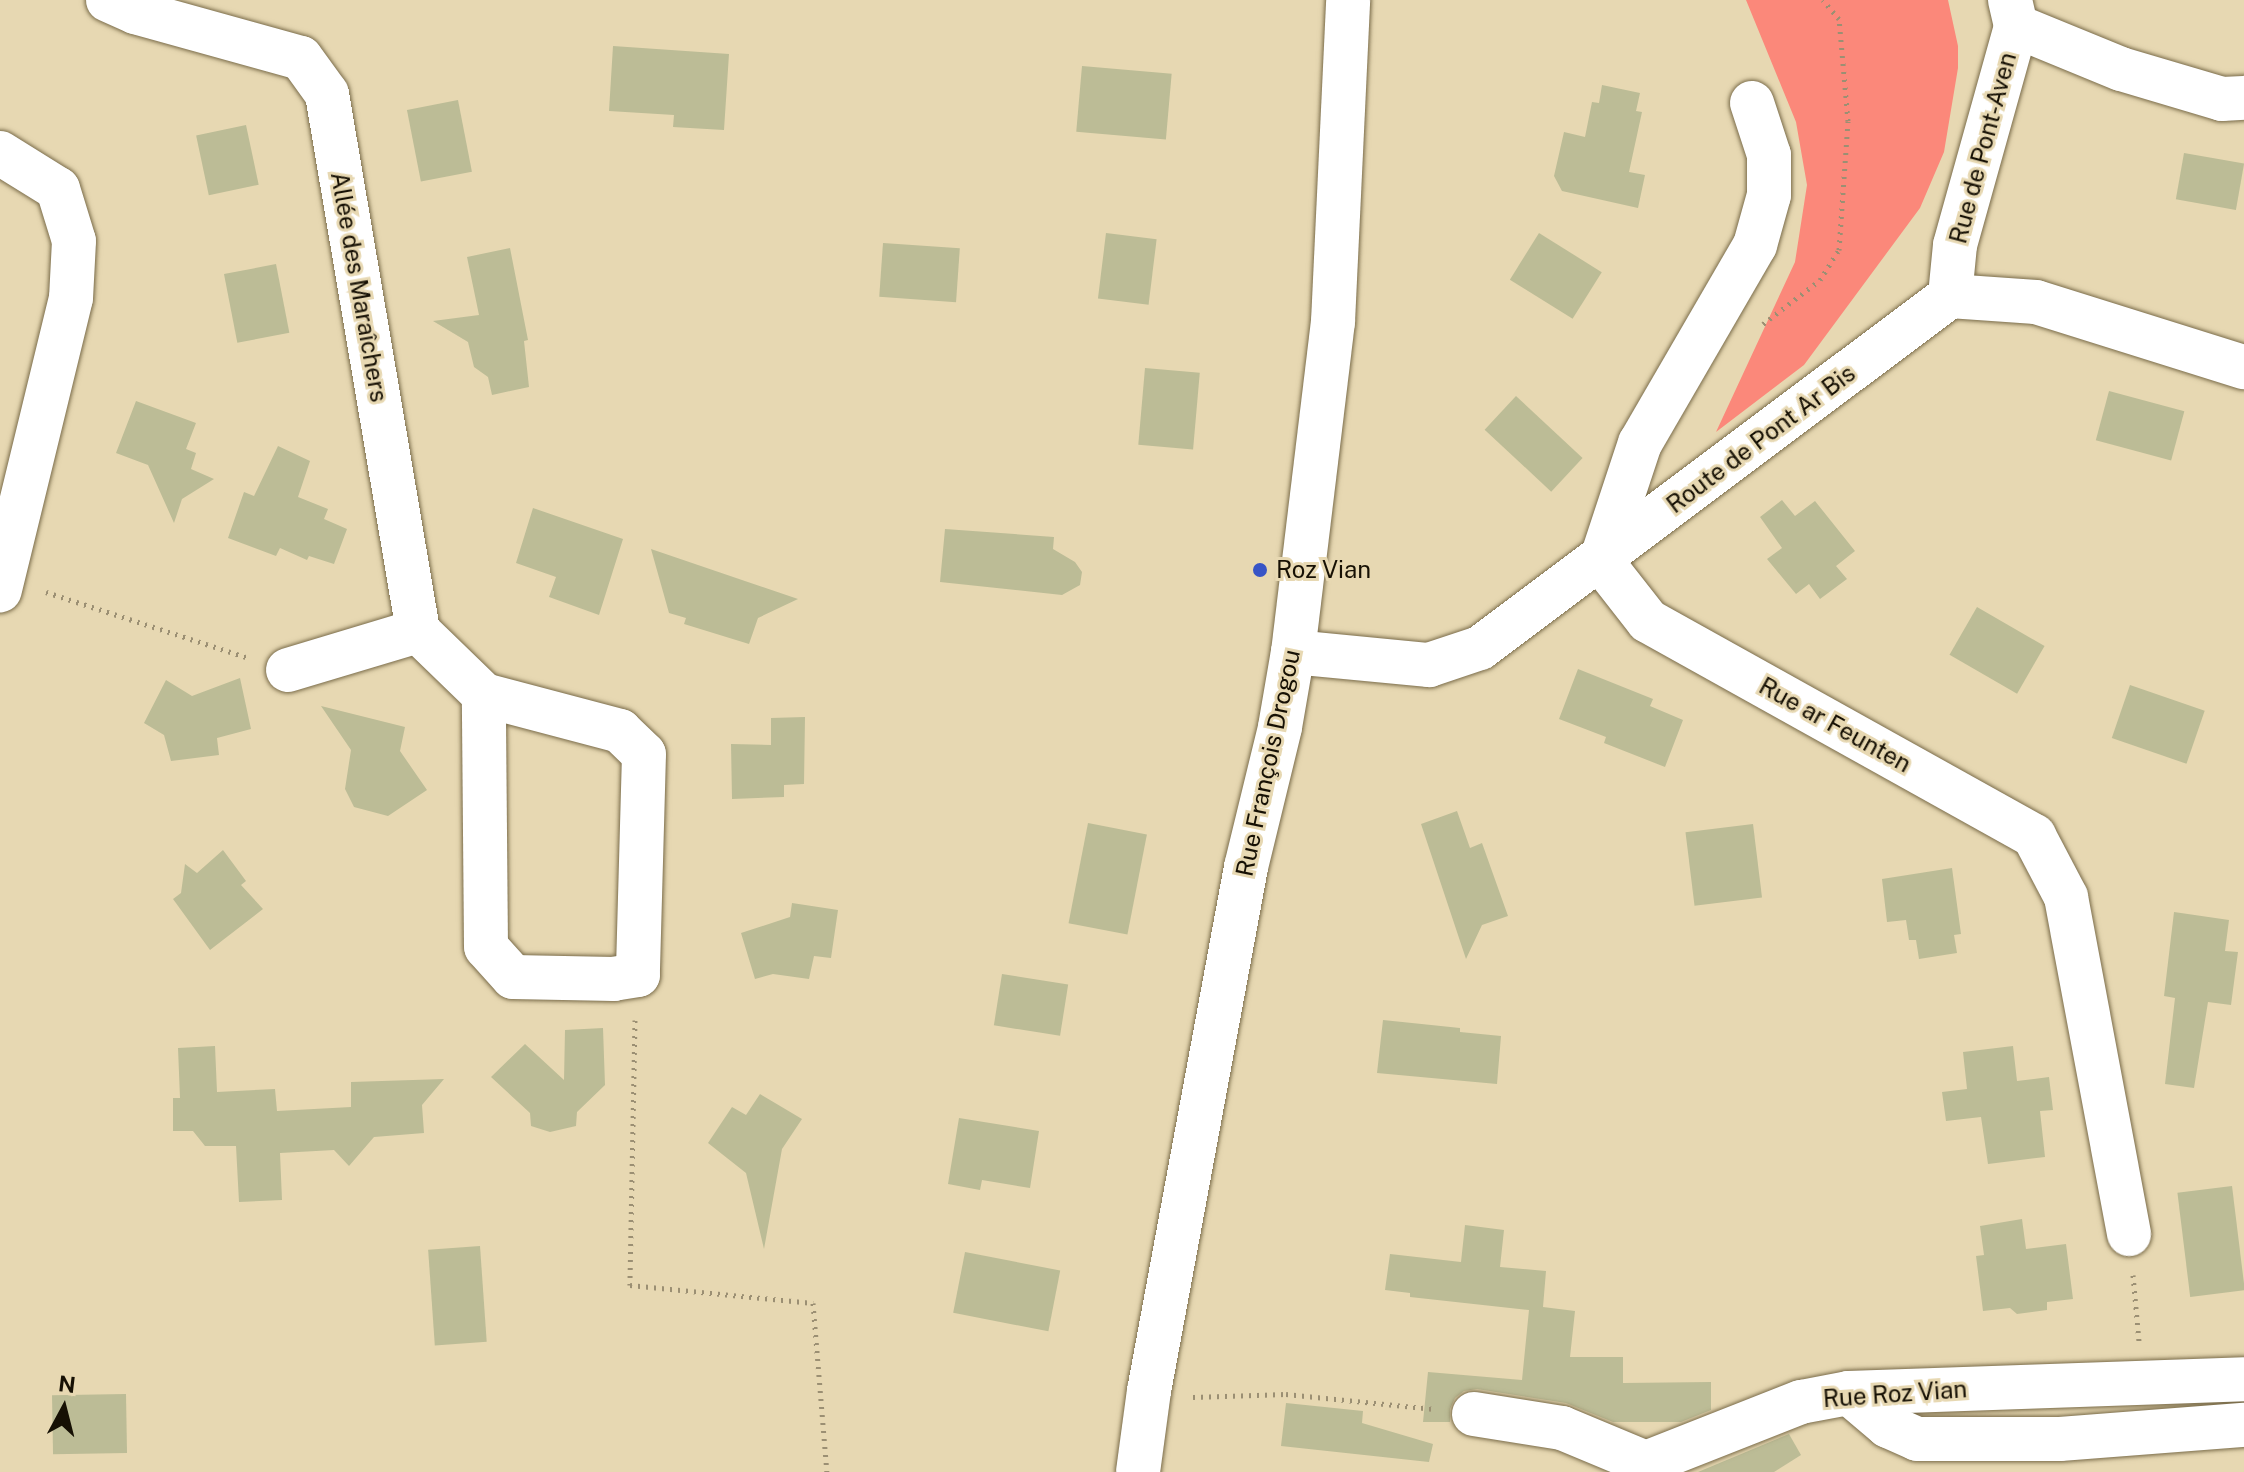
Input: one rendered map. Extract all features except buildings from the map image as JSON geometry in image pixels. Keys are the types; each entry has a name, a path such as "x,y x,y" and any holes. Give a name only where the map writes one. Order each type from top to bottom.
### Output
{"street":[{"name":"Allée des Maraîchers","path":"108,0 135,12 301,58 327,94 418,631"},
{"name":"Rue François Drogou","path":"1138,1472 1149,1391 1243,882 1280,727 1293,652 1333,322 1348,0"},
{"path":"2013,13 2121,69 2222,99 2244,98"},
{"name":"Rue de Pont-Aven","path":"1950,296 1955,245 2013,13"},
{"path":"1601,561 1640,443 1686,358 1755,245 1769,195 1769,155 1752,103"},
{"path":"0,153 58,189 74,241 71,298 1,585"},
{"path":"1950,296 2036,302 2244,367"},
{"name":"Route de Pont Ar Bis","path":"1293,652 1429,665 1480,648 1601,561 1950,296"},
{"name":"Rue ar Feunten","path":"1601,561 1648,621 2034,836 2066,897 2129,1234"},
{"path":"288,670 418,631 484,695 620,731 644,754 638,975 614,979 513,977 486,947 484,695"},
{"name":"Rue Roz Vian","path":"1474,1414 1562,1428 1644,1468 1801,1402 1849,1393 2244,1379"},
{"path":"1849,1393 1888,1426 1917,1439 2060,1439 2244,1425"}],"path":[{"path":"1,585 288,670"},
{"path":"638,975 632,1058 630,1285 813,1303 827,1472"},
{"path":"2129,1234 2142,1384"},
{"path":"1184,1397 1286,1394 1474,1414"}],"shaded area":[{"path":"1746,0 1948,0 1958,46 1958,68 1944,152 1920,208 1804,365 1716,432 1795,262 1807,185 1796,122"}],"place":[{"name":"Roz Vian","path":"1260,570"}]}
